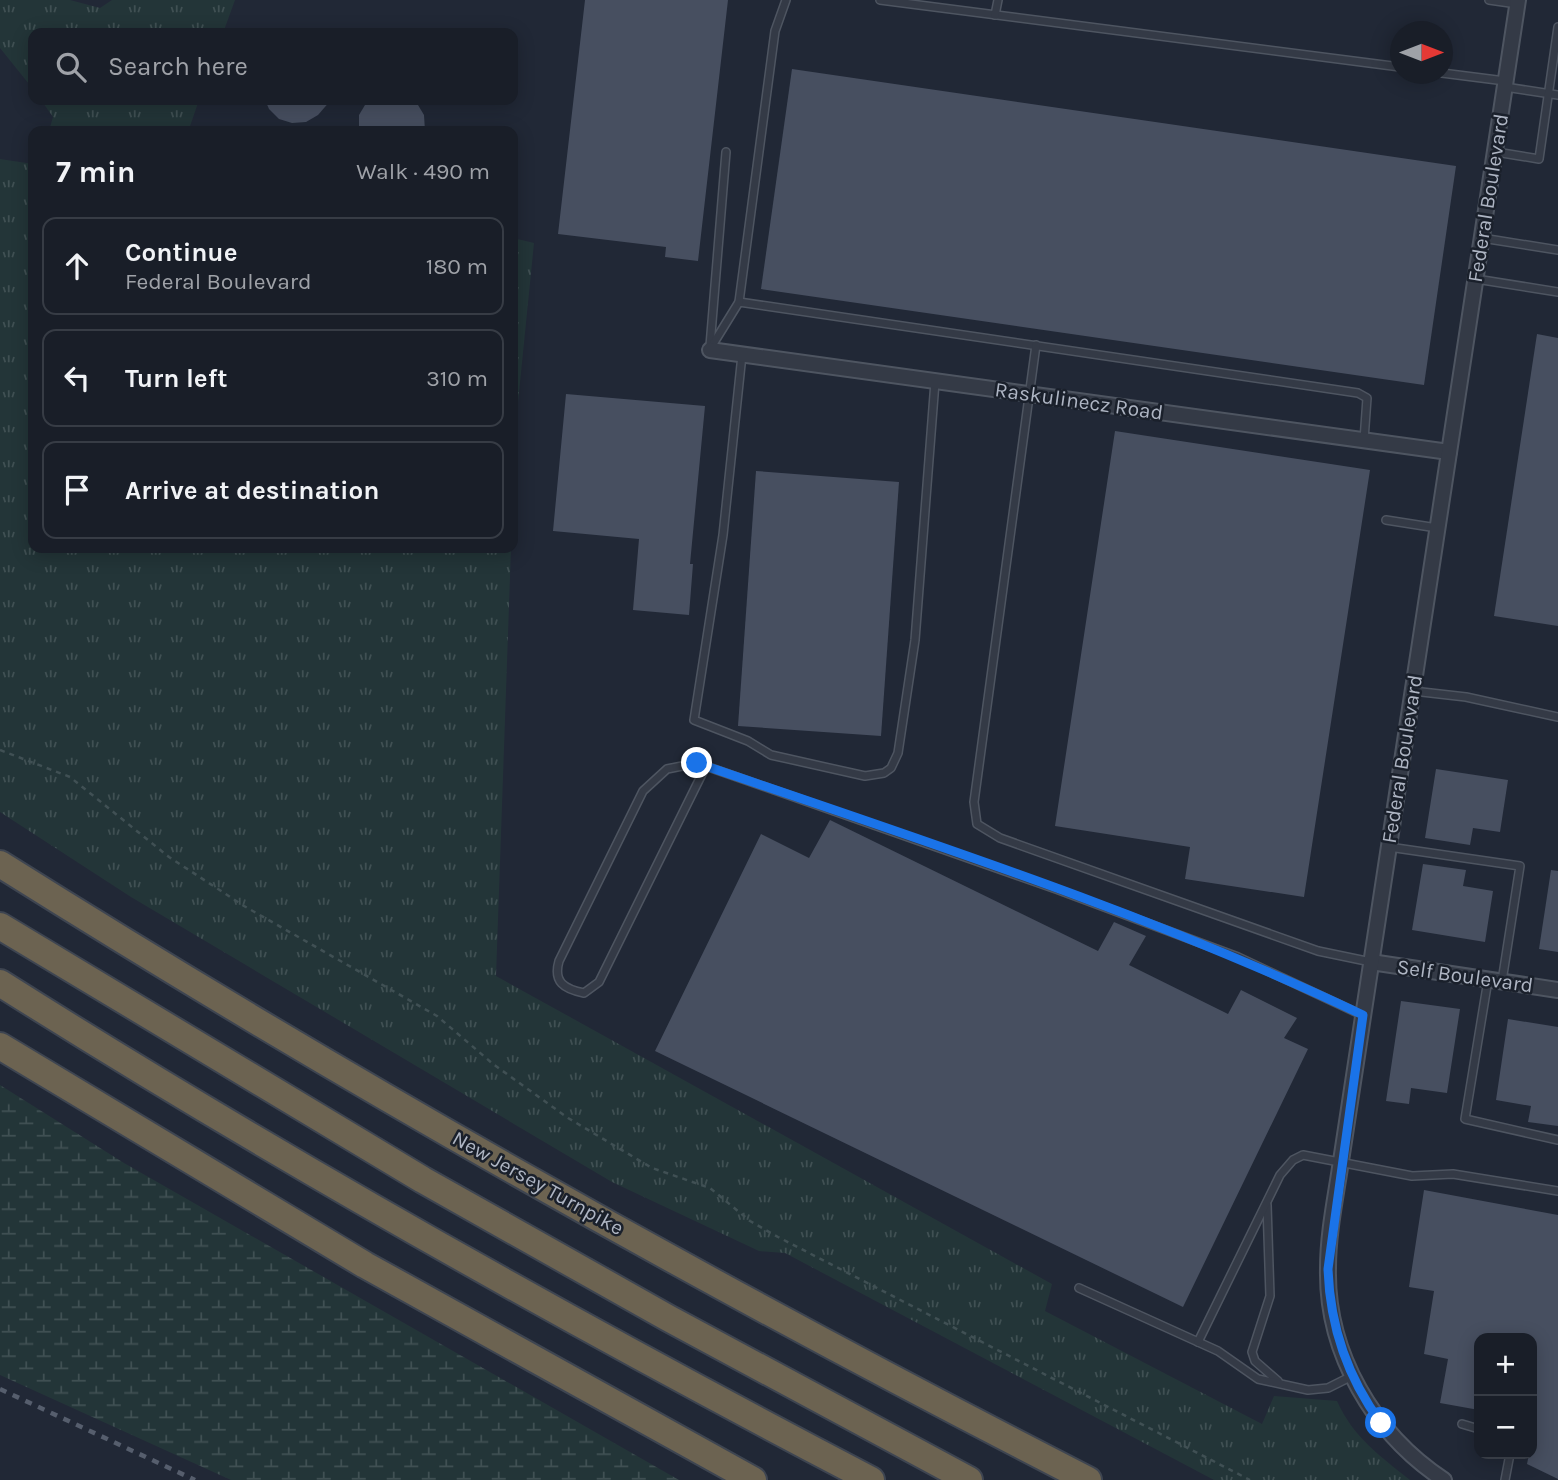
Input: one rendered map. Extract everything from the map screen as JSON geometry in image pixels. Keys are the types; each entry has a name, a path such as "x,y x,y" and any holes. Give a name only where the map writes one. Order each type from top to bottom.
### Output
{"highway":[{"name":"New Jersey Turnpike","path":"0,864 254,1020 455,1137 704,1277 1088,1480"},
{"path":"0,926 435,1187 668,1318 969,1480"},
{"path":"0,983 395,1220 645,1361 871,1480"},
{"path":"0,1046 365,1265 753,1480"}],"street":[{"name":"Federal Boulevard","path":"1444,1480 1415,1458 1381,1423 1352,1376 1335,1327 1329,1294 1330,1239 1517,2"},
{"name":"Raskulinecz Road","path":"710,350 1449,452"},
{"name":"Self Boulevard","path":"1371,962 1558,990"}],"lane":[{"path":"710,350 739,302 775,31 786,0"},
{"path":"880,0 1390,66"},
{"path":"995,15 998,0"},
{"path":"1489,0 1517,2"},
{"path":"1495,151 1539,159 1558,27"},
{"path":"1453,75 1558,95"},
{"path":"710,350 726,152"},
{"path":"1481,238 1558,250"},
{"path":"1475,279 1556,292"},
{"path":"739,302 1358,393 1367,398 1364,440"},
{"path":"1036,345 974,802 977,824 1000,838 1318,951 1371,962"},
{"path":"742,354 723,535 694,720 748,741 771,755 865,776 884,773 891,768 898,753 915,640 935,380"},
{"path":"1386,520 1437,528"},
{"path":"1413,691 1466,697 1558,717"},
{"path":"706,766 599,982 584,993 561,984 557,977 559,961 643,790 667,769 682,763 706,766 1056,889 1227,953 1363,1015"},
{"path":"1389,847 1520,866 1465,1119 1558,1140"},
{"path":"1198,1342 1280,1175 1293,1160 1303,1156 1412,1176 1452,1174 1558,1191"},
{"path":"1266,1204 1270,1296 1252,1352 1255,1361 1282,1384"},
{"path":"1079,1288 1218,1351 1258,1379 1308,1390 1328,1388 1352,1376"},
{"path":"1462,1424 1474,1428"},
{"path":"1505,1480 1509,1459"}],"path":[{"path":"0,750 70,777 169,857 244,906 437,1016 525,1089 612,1146 652,1168 710,1188 750,1221 778,1237 1250,1480"}],"green space":[{"path":"0,0 70,0 100,8 112,0 235,0 225,28 28,28 28,83 0,48"},
{"path":"45,105 197,105 190,126 50,126 53,117"},
{"path":"0,159 28,163 28,553 511,553 496,976 1052,1284 1045,1311 1262,1424 1274,1396 1337,1401 1359,1435 1410,1480 1214,1480 785,1253 759,1251 612,1182 131,897 0,812"},
{"path":"518,239 534,243 518,402"},
{"path":"0,1085 124,1163 679,1480 231,1480 0,1375"}],"building":[{"path":"585,0 728,0 698,261 665,257 666,247 558,234"},
{"path":"792,69 1456,166 1424,385 761,289"},
{"path":"267,105 327,105 318,115 306,122 292,123 279,119"},
{"path":"365,105 418,105 424,115 425,126 359,126 359,115"},
{"path":"1537,334 1558,338 1558,626 1494,616"},
{"path":"566,394 705,406 690,564 693,564 689,615 633,610 639,539 553,531"},
{"path":"1115,431 1370,470 1304,897 1185,879 1190,847 1055,826"},
{"path":"756,471 899,482 881,736 738,726"},
{"path":"1436,769 1508,780 1500,832 1473,828 1470,845 1425,838"},
{"path":"830,820 1098,951 1114,922 1146,936 1129,965 1228,1014 1241,990 1297,1018 1284,1038 1308,1049 1183,1307 655,1051 761,834 809,858"},
{"path":"1423,864 1466,870 1463,886 1493,891 1485,942 1412,930"},
{"path":"1551,870 1558,871 1558,952 1539,949"},
{"path":"1401,1001 1460,1009 1447,1093 1411,1088 1409,1104 1386,1101"},
{"path":"1508,1019 1558,1027 1558,1126 1528,1122 1531,1106 1496,1100"},
{"path":"1424,1190 1558,1215 1558,1479 1527,1464 1528,1459 1537,1459 1537,1333 1474,1333 1474,1409 1440,1403 1448,1359 1424,1354 1434,1291 1409,1287"}],"railway":[{"path":"0,1389 195,1480"}],"route":[{"path":"697,763 1056,889 1238,957 1363,1015 1330,1239 1329,1294 1335,1327 1346,1362 1363,1396 1381,1423"}]}
